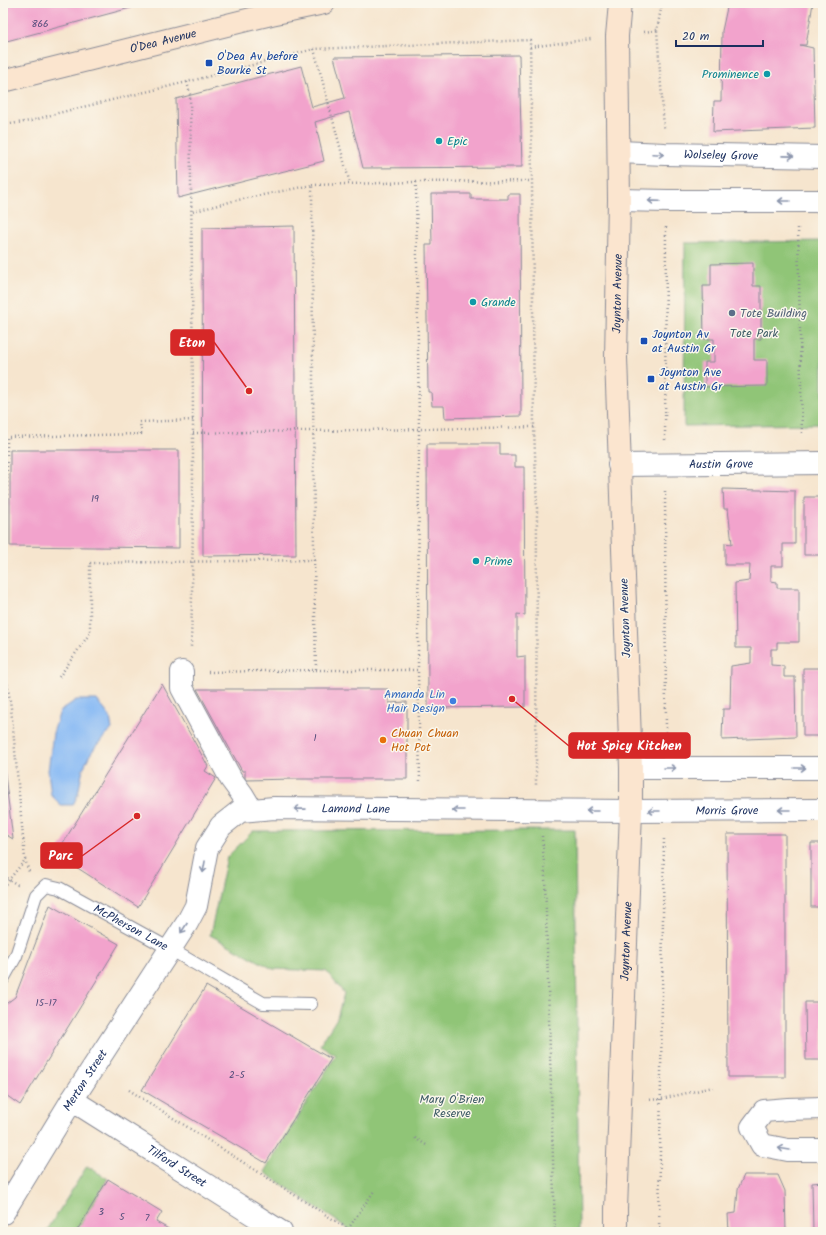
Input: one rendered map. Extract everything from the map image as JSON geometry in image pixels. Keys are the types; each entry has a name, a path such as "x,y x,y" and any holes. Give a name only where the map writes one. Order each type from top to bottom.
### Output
{"street":[{"name":"O'Dea Avenue","path":"3,81 270,8 324,3"},
{"name":"Joynton Avenue","path":"616,1232 631,811 631,768 616,358 619,200 617,36 620,3"},
{"name":"Wolseley Grove","path":"619,152 823,157"},
{"path":"619,200 823,201"},
{"name":"Austin Grove","path":"619,465 812,463"},
{"path":"186,672 182,688 231,779 251,809"},
{"path":"631,768 823,768"},
{"name":"Lamond Lane","path":"170,949 196,906 207,848 220,826 240,811 274,808 631,811"},
{"name":"Morris Grove","path":"631,811 823,810"},
{"name":"Merton Street","path":"3,1213 72,1100 170,949"},
{"name":"Tilford Street","path":"72,1100 281,1232"},
{"path":"823,1108 764,1111 752,1127 762,1145 788,1150 823,1150"}],"lane":[{"name":"McPherson Lane","path":"36,895 46,885 59,888 170,949 263,1003 311,1004"},
{"path":"3,979 16,956 36,895"}],"path":[{"path":"662,3 657,30 664,131"},
{"path":"3,125 31,121 58,113 187,82 314,48 530,40 534,427 537,508 536,785 540,810 545,876 555,1232"},
{"path":"314,48 350,184"},
{"path":"187,82 190,94 192,212 193,562 186,672 418,670"},
{"path":"192,212 233,201 312,185 532,181"},
{"path":"416,182 419,428 418,670 420,785"},
{"path":"312,185 316,670"},
{"path":"798,227 812,463"},
{"path":"665,446 666,228"},
{"path":"7,499 7,437 141,434 140,422 193,420"},
{"path":"193,433 534,427"},
{"path":"665,487 666,738"},
{"path":"59,677 90,633 90,563 314,560"},
{"path":"6,676 11,707 25,860 36,895"},
{"path":"3,845 7,849 3,858"},
{"path":"659,1232 663,854"},
{"path":"3,887 25,860"},
{"path":"620,1103 661,1099 713,1087"},
{"path":"129,1090 353,1232"},
{"path":"415,1138 428,1146"},
{"path":"348,1229 374,1191"}],"green space":[{"name":"Tote Park","path":"823,241 823,424 684,426 685,243"},
{"name":"Mary O'Brien Reserve","path":"575,830 579,1232 353,1232 264,1172 336,1055 320,1045 337,1018 344,993 326,971 273,969 210,935 227,857 253,831"},
{"path":"87,1166 108,1179 76,1232 46,1232"}],"water":[{"path":"76,700 97,700 110,717 112,729 89,756 83,769 78,794 73,805 61,805 51,795 48,771 53,733 60,711"}],"building":[{"path":"3,3 149,3 3,42"},
{"name":"Prominence","path":"728,3 813,3 806,45 800,45 813,48 815,128 713,132 714,101 721,101 722,31"},
{"name":"Epic","path":"519,55 522,167 363,168 349,112 315,122 324,161 178,198 176,99 301,66 312,107 345,98 334,57"},
{"name":"Grande","path":"431,194 471,194 471,199 508,199 508,194 520,194 521,416 445,418 444,406 432,406 431,392 428,392 426,245 432,245"},
{"path":"294,226 296,555 203,556 202,228"},
{"name":"Tote Building","path":"753,263 753,286 761,286 761,339 754,339 754,360 767,360 767,386 705,387 705,362 714,362 714,339 704,339 703,286 711,286 711,264"},
{"name":"Prime","path":"427,444 500,444 500,455 515,455 515,467 524,467 525,615 517,614 517,657 525,656 525,707 428,708"},
{"path":"10,450 179,450 179,548 10,546"},
{"path":"723,489 795,491 795,544 783,544 783,566 771,566 771,581 777,582 777,588 799,588 799,642 777,642 777,649 771,649 771,665 784,666 784,677 795,677 796,737 722,740 723,709 730,709 731,666 751,663 751,648 736,648 735,583 749,581 750,565 725,565 725,543 732,544 728,509 724,509"},
{"path":"804,497 823,497 823,555 804,555"},
{"path":"803,668 823,668 823,736 803,736"},
{"path":"162,684 208,766 205,771 216,778 138,907 56,854"},
{"path":"197,689 388,689 389,703 407,702 407,779 245,780 245,771 242,771"},
{"path":"4,767 13,839 3,833"},
{"path":"727,834 785,834 785,1077 728,1077"},
{"path":"811,843 823,843 823,907 811,907"},
{"path":"50,905 119,944 20,1105 3,1093 3,1006 15,997"},
{"path":"206,986 331,1059 266,1163 142,1090"},
{"path":"805,1002 823,1002 823,1060 806,1060"},
{"path":"744,1175 778,1175 785,1191 786,1232 729,1232 728,1214 736,1213 738,1189"},
{"path":"108,1179 162,1212 156,1222 174,1232 76,1232"},
{"path":"823,1182 823,1232 813,1232 812,1183"}],"place":[{"name":"O'Dea Av before Bourke St","path":"209,63"},
{"name":"Prominence","path":"767,74"},
{"name":"Epic","path":"439,141"},
{"name":"Grande","path":"473,302"},
{"name":"Tote Building","path":"732,313"},
{"name":"Joynton Av at Austin Gr","path":"644,341"},
{"name":"Joynton Ave at Austin Gr","path":"651,379"},
{"name":"Eton","path":"249,391"},
{"name":"Prime","path":"476,561"},
{"name":"Hot Spicy Kitchen","path":"512,699"},
{"name":"Amanda Lin Hair Design","path":"453,701"},
{"name":"Chuan Chuan Hot Pot","path":"383,740"},
{"name":"Parc","path":"137,816"}]}
